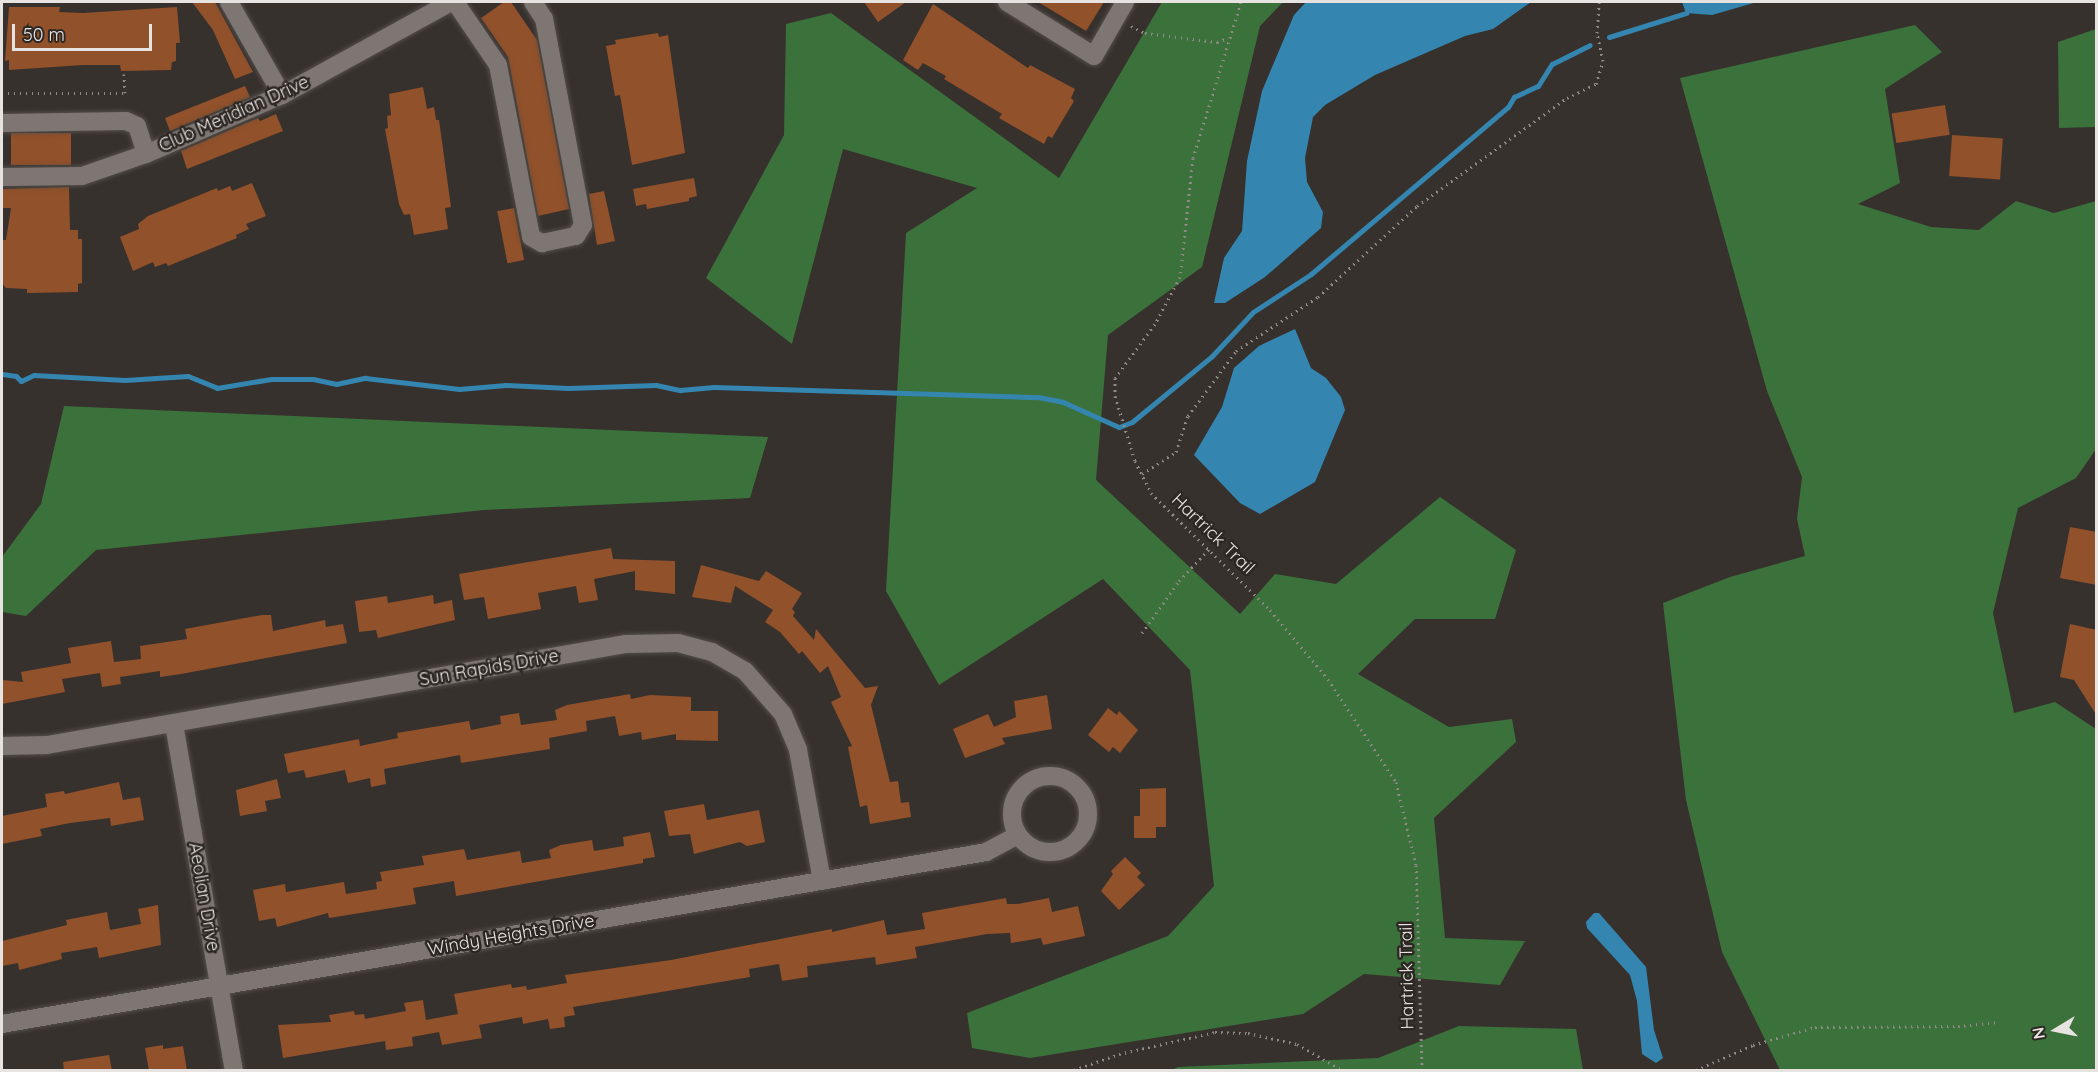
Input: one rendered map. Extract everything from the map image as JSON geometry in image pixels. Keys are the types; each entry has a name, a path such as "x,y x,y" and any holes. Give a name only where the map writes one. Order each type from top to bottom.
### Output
{"street":[{"path":"229,2 282,95"},
{"path":"453,2 498,65 531,237 542,243 576,236 583,225 544,18 533,2"},
{"name":"Club Meridian Drive","path":"2,177 82,176 146,154 282,95 453,2"},
{"path":"1007,2 1094,56 1121,9"},
{"path":"2,123 126,121 137,126 146,154"},
{"name":"Sun Rapids Drive","path":"2,746 47,745 643,642 696,646 745,671 783,714 798,750 822,881"},
{"name":"Aeolian Drive","path":"174,724 234,1071"},
{"path":"1058,776 1082,793 1088,822 1071,846 1042,852 1018,835 1012,806 1029,782 1058,776"},
{"name":"Windy Heights Drive","path":"2,1024 986,852 1018,835"}],"path":[{"name":"Hartrick Trail","path":"1240,2 1193,158 1180,276 1155,324 1115,378 1115,396 1135,461 1151,493 1210,548 1270,610 1328,679 1396,782 1416,866 1422,1071"},
{"path":"1142,474 1176,452 1188,416 1236,351 1318,297 1417,206 1567,98 1596,84 1603,61 1597,33 1599,2"},
{"path":"1121,9 1145,33 1217,42 1228,38"},
{"path":"2,93 125,93 124,74"},
{"path":"1142,633 1179,581 1210,548"},
{"path":"1696,1071 1754,1045 1815,1026 1958,1026 1999,1022"},
{"path":"1074,1071 1119,1054 1215,1032 1248,1033 1297,1044 1342,1071"}],"green space":[{"path":"1162,2 1283,2 1260,26 1202,267 1108,335 1096,480 1240,614 1275,574 1336,584 1440,497 1516,550 1495,619 1415,619 1358,674 1449,727 1512,719 1516,742 1434,818 1445,938 1525,941 1500,985 1364,974 1303,1014 1030,1058 972,1048 967,1013 1168,936 1214,886 1190,670 1103,579 939,685 886,591 906,233 977,188 843,149 792,344 706,278 784,135 786,24 831,13 1059,178"},
{"path":"1915,25 1942,52 1885,89 1900,183 1858,204 1931,227 1979,230 2016,201 2054,213 2096,201 2096,449 2076,478 2018,508 1993,613 2014,713 2055,702 2096,729 2096,1070 1780,1070 1722,952 1686,800 1663,603 1730,577 1805,556 1797,519 1802,477 1767,391 1680,78"},
{"path":"2096,29 2096,127 2059,128 2058,42"},
{"path":"64,406 768,437 750,498 484,510 96,550 26,616 2,612 2,557 41,504"},
{"path":"1459,1026 1576,1029 1583,1070 1172,1070 1178,1067 1378,1058"}],"water":[{"path":"1306,2 1531,2 1493,29 1465,36 1375,75 1325,105 1313,117 1305,158 1307,182 1323,212 1321,228 1265,277 1225,303 1214,303 1224,258 1242,231 1247,161 1262,91 1294,15"},
{"path":"1682,2 1757,2 1712,15 1686,13"},
{"path":"1295,329 1311,368 1326,378 1341,397 1345,410 1315,482 1260,514 1240,503 1194,455 1222,407 1234,368 1259,346"},
{"path":"1594,913 1599,913 1646,967 1654,1030 1663,1058 1656,1063 1642,1054 1637,1001 1630,975 1587,928 1586,922"}],"building":[{"path":"192,2 215,2 253,72 235,79 213,30"},
{"path":"504,2 511,2 537,40 569,209 538,216 508,57 481,18"},
{"path":"864,2 906,2 878,22"},
{"path":"1038,2 1104,2 1086,31"},
{"path":"933,4 1028,68 1030,65 1075,89 1071,98 1074,101 1052,138 1048,136 1044,144 999,118 1002,114 944,79 946,76 923,63 918,70 903,60"},
{"path":"9,7 60,7 59,12 83,13 177,7 180,43 176,43 176,61 172,62 171,70 121,71 120,65 83,65 9,70 9,60 5,61"},
{"path":"658,33 659,37 668,35 685,153 632,165 620,95 615,96 606,46 616,44 615,40"},
{"path":"245,86 250,97 170,131 165,118"},
{"path":"423,87 427,109 434,107 436,120 439,120 451,207 445,208 448,229 414,235 410,214 404,215 399,204 385,129 388,128 387,116 391,115 389,94"},
{"path":"1945,105 1950,135 1896,143 1892,113"},
{"path":"276,114 283,131 187,169 181,151 258,118 260,121"},
{"path":"11,133 71,133 71,165 11,165"},
{"path":"1952,135 2003,139 2000,179 1949,176"},
{"path":"694,178 697,196 689,198 689,201 647,209 646,204 636,206 633,189"},
{"path":"252,183 266,216 246,224 249,229 236,235 237,238 168,266 166,263 155,267 153,262 133,271 120,237 139,229 138,224 148,216 217,188 218,191 230,186 232,191"},
{"path":"69,187 70,230 78,230 78,239 82,239 82,283 78,284 78,292 27,293 27,289 6,288 2,283 2,240 6,240 11,208 2,208 2,189"},
{"path":"604,191 615,241 597,245 589,194"},
{"path":"514,208 524,260 507,263 497,211"},
{"path":"2070,527 2097,532 2097,585 2060,578"},
{"path":"611,548 613,559 675,561 675,594 635,590 635,571 594,579 598,600 579,603 576,586 538,593 541,609 488,619 484,597 464,600 459,574"},
{"path":"701,565 759,581 766,571 802,593 792,609 795,612 793,616 814,640 816,629 865,688 878,686 871,705 890,782 898,781 901,803 909,802 911,817 870,824 867,805 860,807 848,747 852,746 831,702 841,697 828,666 820,673 802,651 799,654 780,632 765,622 773,610 735,586 731,603 692,597"},
{"path":"433,595 434,604 452,600 455,620 378,638 376,630 359,632 355,601 387,596 388,603"},
{"path":"271,615 273,631 325,620 326,627 343,624 347,643 181,674 160,677 160,671 120,677 121,684 102,687 100,673 62,679 65,692 2,704 2,680 23,682 21,672 71,663 68,648 111,641 114,662 141,659 140,646 187,639 185,629"},
{"path":"2070,624 2097,630 2097,716 2074,680 2060,677"},
{"path":"630,694 631,699 650,695 691,697 691,711 718,711 718,741 676,740 676,734 642,740 641,732 619,736 615,716 586,721 587,731 549,738 550,749 461,763 460,755 384,769 386,784 371,787 370,778 348,783 345,770 306,778 304,770 288,773 284,754 359,739 360,746 398,738 397,733 469,721 471,730 501,724 500,716 519,713 521,725 557,720 555,710 567,705"},
{"path":"1047,695 1052,729 1002,738 1005,744 965,758 953,729 988,714 994,727 1016,717 1014,701"},
{"path":"1108,708 1117,715 1119,711 1138,730 1120,753 1113,747 1109,752 1088,735"},
{"path":"277,779 281,798 265,801 267,811 240,816 236,790"},
{"path":"119,782 123,800 140,797 144,820 111,826 110,818 70,823 40,829 42,836 2,844 2,816 47,807 45,794 64,791 65,794"},
{"path":"1166,788 1166,827 1156,827 1156,838 1134,838 1134,816 1140,816 1140,789"},
{"path":"704,804 707,820 759,810 765,842 747,846 740,842 694,854 690,834 669,836 664,811"},
{"path":"650,832 655,857 643,859 643,863 456,896 454,881 413,888 416,904 329,918 328,913 277,927 275,918 259,921 253,890 285,884 286,892 344,882 346,894 377,889 376,882 382,881 380,872 424,865 422,856 464,849 467,860 520,851 522,863 551,858 549,850 561,845 592,840 594,851 624,846 623,837"},
{"path":"1125,857 1141,873 1137,877 1145,885 1119,910 1101,891 1113,874 1111,871"},
{"path":"1006,898 1007,904 1018,904 1049,898 1052,912 1078,906 1085,936 1043,945 1041,938 1011,943 1010,933 987,934 915,947 917,958 876,965 875,957 807,966 808,977 782,981 779,964 749,969 750,977 573,1007 575,1015 564,1017 565,1027 550,1029 548,1019 523,1024 522,1017 479,1025 482,1038 442,1045 439,1032 412,1037 413,1046 386,1050 385,1041 283,1058 278,1025 331,1022 329,1015 354,1011 355,1015 364,1014 365,1019 406,1011 404,1003 423,1000 426,1020 458,1014 454,994 511,984 512,988 526,986 527,990 567,983 565,975 671,960 832,929 832,932 884,920 887,935 925,929 922,913"},
{"path":"158,905 161,945 99,958 97,947 61,953 62,959 19,970 18,963 2,966 2,941 67,925 66,920 107,912 110,930 141,924 138,909"},
{"path":"163,1045 163,1049 183,1046 187,1071 149,1071 145,1048"},
{"path":"109,1055 112,1071 64,1071 63,1062"}],"waterway":[{"path":"1609,37 1686,13"},
{"path":"2,374 16,376 21,381 34,375 125,380 188,376 217,388 271,379 313,379 336,384 365,378 459,389 506,385 568,388 656,385 680,390 714,387 1038,397 1063,402 1119,427 1132,422 1212,356 1253,312 1311,274 1508,107 1514,97 1538,86 1552,64 1590,45"}]}
